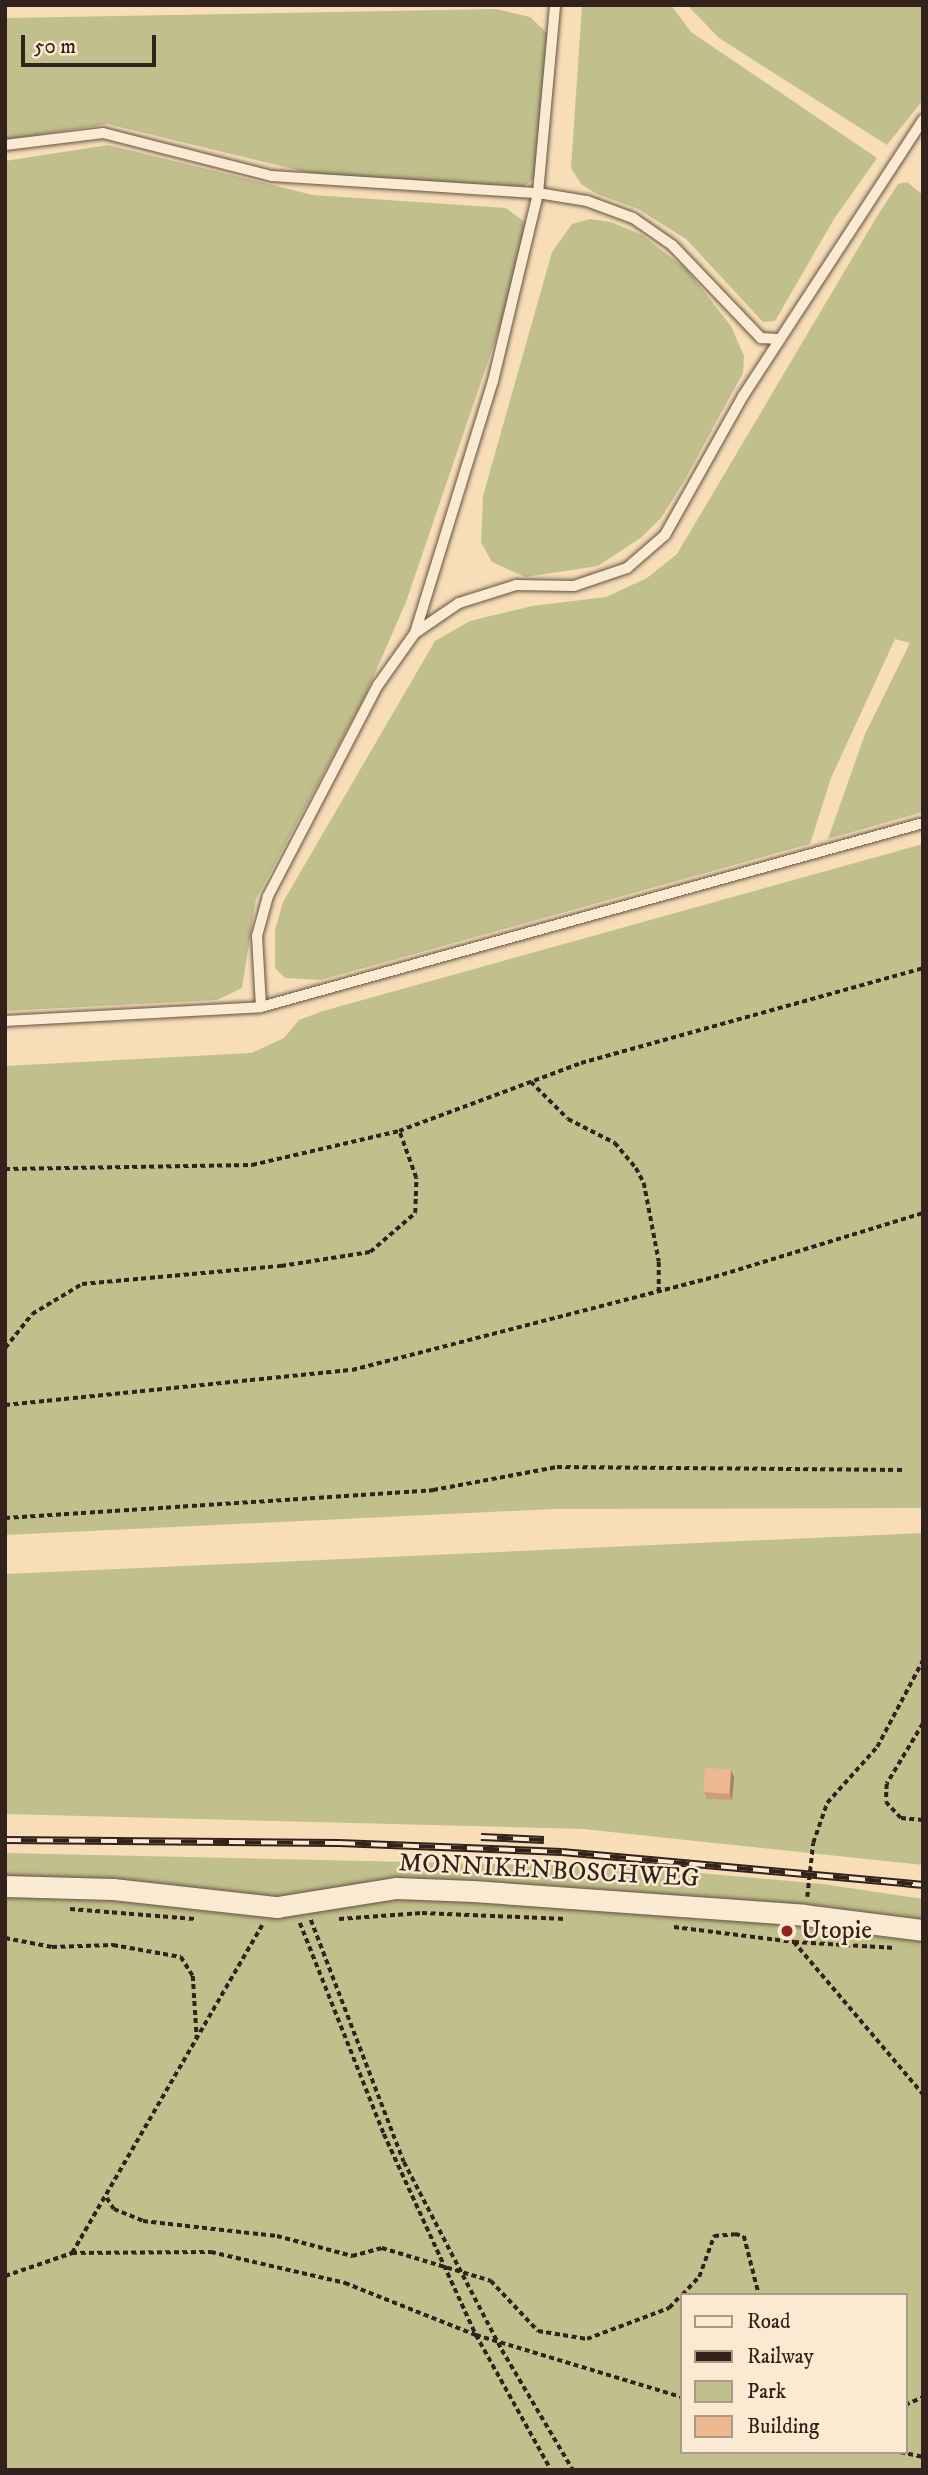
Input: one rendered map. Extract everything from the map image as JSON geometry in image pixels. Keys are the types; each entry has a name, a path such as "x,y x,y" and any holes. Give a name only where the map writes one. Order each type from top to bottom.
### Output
{"street":[{"name":"MONNIKENBOSCHWEG","path":"5,1886 113,1889 277,1907 305,1914 396,1888 804,1915 923,1930"}],"lane":[{"path":"415,634 492,381 538,193 555,5"},
{"path":"261,1006 257,936 268,896 378,685 415,634 459,603 516,585 574,586 627,568 665,535 778,339 923,120"},
{"path":"5,145 103,133 272,176 538,193 587,201 633,218 672,245 761,338 778,339"},
{"path":"5,1021 261,1006 923,823"}],"path":[{"path":"5,1169 252,1165 399,1132 581,1063 923,968"},
{"path":"531,1082 568,1119 615,1143 636,1168 644,1183 659,1262 659,1291"},
{"path":"5,1348 32,1314 82,1284 281,1266 370,1252 415,1213 416,1178 399,1132"},
{"path":"5,1405 352,1370 659,1291 923,1213"},
{"path":"5,1518 432,1490 557,1467 904,1470"},
{"path":"804,1915 813,1843 827,1803 877,1747 923,1660"},
{"path":"923,1724 887,1784 886,1802 901,1818 923,1820"},
{"path":"60,1908 201,1919"},
{"path":"288,1921 305,1914 422,1913 576,1920"},
{"path":"305,1914 384,2134 477,2335 551,2470"},
{"path":"305,1914 404,2162 498,2342 573,2470"},
{"path":"72,2253 107,2198 264,1921 251,1920"},
{"path":"659,1926 794,1942 905,1948"},
{"path":"5,1938 52,1947 113,1945 181,1957 193,1976 197,2039"},
{"path":"794,1942 923,2094"},
{"path":"107,2198 114,2209 143,2221 277,2236 352,2256 382,2248 447,2271 491,2281 538,2331 587,2339 669,2308 680,2297"},
{"path":"684,2293 698,2277 714,2236 735,2234 744,2236 758,2293"},
{"path":"5,2276 72,2253 211,2252 345,2283 477,2335 680,2398"},
{"path":"907,2404 923,2397"}],"green space":[{"path":"582,5 671,5 691,32 877,158 834,219 775,321 763,322 686,239 638,209 597,194 581,184 571,168"},
{"path":"687,5 923,5 923,100 887,145 719,38"},
{"path":"497,9 530,17 550,36 555,51 547,154 542,173 523,187 318,175 107,124 5,140 5,18"},
{"path":"108,145 313,195 506,208 527,224 523,259 406,602 365,696 256,899 242,988 217,1000 5,1011 5,161"},
{"path":"907,182 923,195 923,812 828,839 865,734 910,643 895,639 831,778 810,844 321,980 285,978 275,968 275,930 283,902 435,641 470,621 532,606 606,597 647,578 677,554 879,213 898,184"},
{"path":"590,219 611,222 642,235 687,270 731,326 744,356 743,373 683,483 661,518 642,537 598,566 525,577 492,562 481,542 483,496 552,252 572,224"},
{"path":"923,844 923,1508 553,1509 5,1535 5,1066 251,1053 284,1038 299,1020 323,1011"},
{"path":"923,1533 923,1865 583,1829 5,1814 5,1574"},
{"path":"5,1853 633,1867 823,1884 923,1899 923,2470 5,2470"}],"building":[{"path":"705,1768 731,1770 729,1794 703,1792"}],"railway":[{"path":"481,1837 544,1840"},
{"path":"5,1840 339,1843 562,1852 923,1885"}],"place":[{"name":"Utopie","path":"787,1931"}]}
